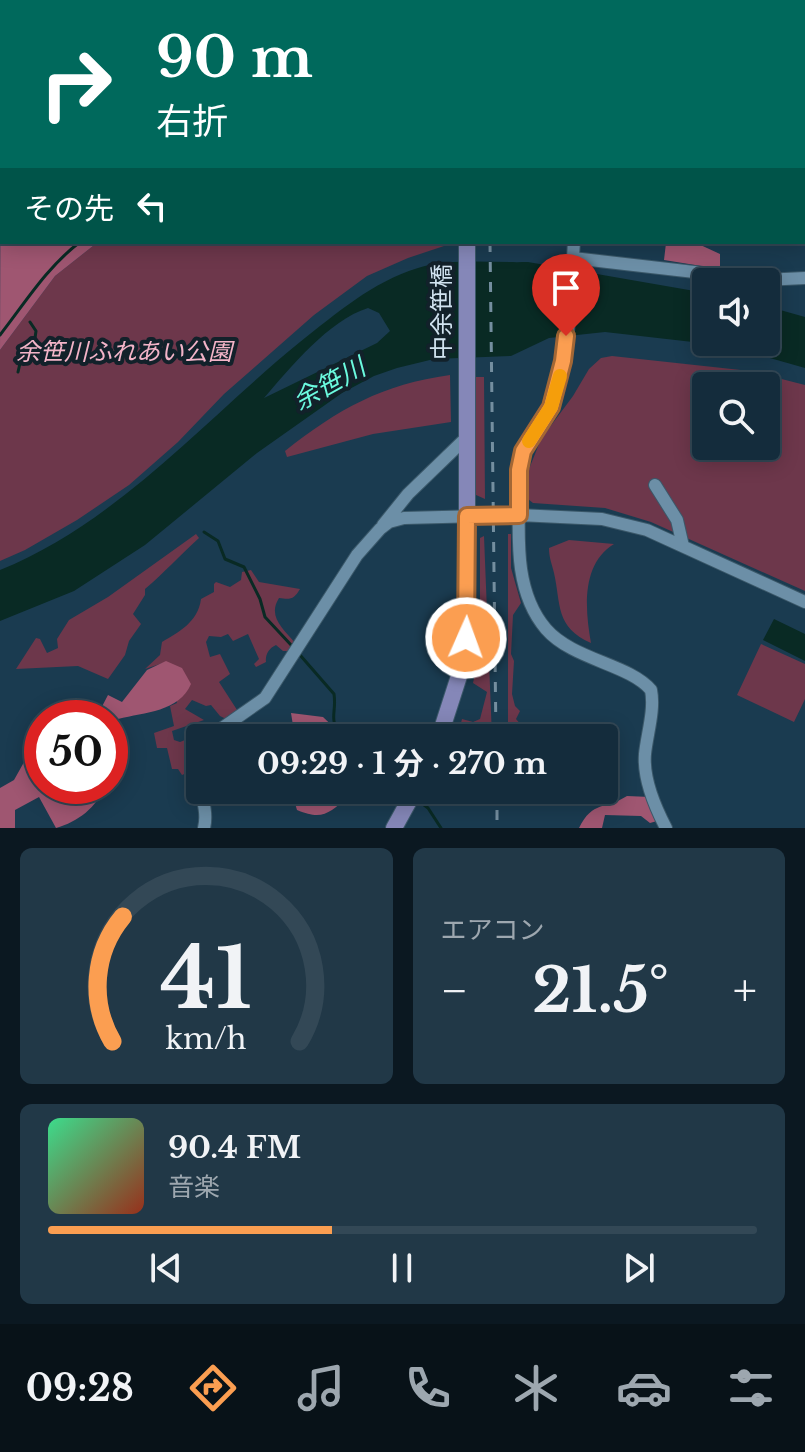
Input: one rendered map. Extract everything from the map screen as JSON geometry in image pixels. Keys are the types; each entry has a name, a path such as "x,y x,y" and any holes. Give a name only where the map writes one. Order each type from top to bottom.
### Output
{"main road":[{"name":"中余笹橋","path":"444,724 464,656 467,620 467,244"},
{"path":"394,828 407,804"}],"street":[{"path":"574,244 563,361 551,407 523,451 519,470 523,579 530,605 547,630 572,650 641,681 652,694 645,759 647,776 666,828"},
{"path":"573,258 764,280 805,278"},
{"path":"228,724 265,698 357,555 408,494 466,438"},
{"path":"655,485 677,520 683,546"},
{"path":"380,529 389,522 404,518 519,515 602,519 647,530 805,602"},
{"path":"203,804 204,828"}],"green space":[{"name":"余笹川ふれあい公園","path":"95,244 450,244 367,276 314,315 224,394 178,442 129,485 77,520 0,561 0,350 55,276"},
{"path":"612,356 754,372 692,372 692,460 780,460 780,379 805,385 805,591 651,522 605,508 533,503 528,499 529,469 541,439 589,369 601,358"},
{"path":"450,375 451,422 373,434 287,457 285,451 305,436 362,401 403,385"},
{"path":"475,377 484,377 485,499 476,495"},
{"path":"196,534 199,538 145,589 145,595 133,614 141,624 108,679 78,666 16,669 36,638 40,639 47,653 58,648 57,639 69,620 108,597"},
{"path":"508,534 511,534 511,568 521,603 513,615 512,694 520,711 516,719 520,724 508,724"},
{"path":"484,536 491,724 467,724 461,723 462,719 473,722 480,719 487,692 473,683 479,654 476,645 480,616 480,538"},
{"path":"569,540 614,544 603,553 591,575 587,616 591,643 571,630 559,605 549,548"},
{"path":"251,570 259,582 300,589 292,598 279,598 275,611 278,622 295,643 289,651 274,646 267,654 266,662 256,667 254,664 259,659 248,634 233,641 228,634 209,636 206,642 210,657 220,654 230,674 219,682 239,713 228,720 211,705 192,700 185,709 204,720 172,731 174,740 186,740 186,773 182,775 178,769 172,769 167,748 157,748 154,733 174,726 170,706 177,703 166,662 145,669 160,655 162,642 192,620 201,599 214,592 216,582 230,587 241,580 242,572"},
{"path":"761,644 805,664 805,699 794,722 737,695"}],"shaded area":[{"path":"0,244 95,244 55,276 0,350"},
{"path":"666,244 698,244 720,254 720,268 664,260"},
{"path":"166,661 182,668 191,684 186,693 170,706 128,717 128,700 124,700 147,670"},
{"path":"291,713 323,717 330,724 293,724"},
{"path":"24,762 26,804 15,810 15,828 0,828 0,788 14,780"},
{"path":"627,796 650,797 657,821 650,823 641,816 605,815 602,828 579,828 589,813 608,804 618,804"},
{"path":"43,804 94,804 79,818 56,828"},
{"path":"295,804 340,804 320,815 297,810"}],"water":[{"name":"余笹川","path":"528,262 692,291 692,342 605,332 549,338 511,356 434,359 374,376 342,393 257,453 145,545 74,591 0,621 0,570 43,550 121,498 264,372 356,299 401,274 431,265","holes":["368,308 379,313 390,331 377,343 264,398 311,346 353,314"]},
{"path":"780,310 805,317 805,368 763,356 780,356"},
{"path":"774,619 805,634 805,661 763,640"}],"waterway":[{"path":"0,335 47,274 78,244"},
{"path":"26,351 36,331 30,322"},
{"path":"18,372 21,359"},
{"path":"204,532 218,541 225,559 244,567 265,617 292,646"},
{"path":"300,655 334,694 335,724"},
{"path":"423,804 441,828"}],"railway":[{"path":"490,244 496,724"},
{"path":"497,804 497,828"}],"slow traffic":[{"path":"529,441 551,407 560,376"}],"route":[{"path":"466,638 467,516 519,515 519,470 523,451 551,407 566,336"}]}
